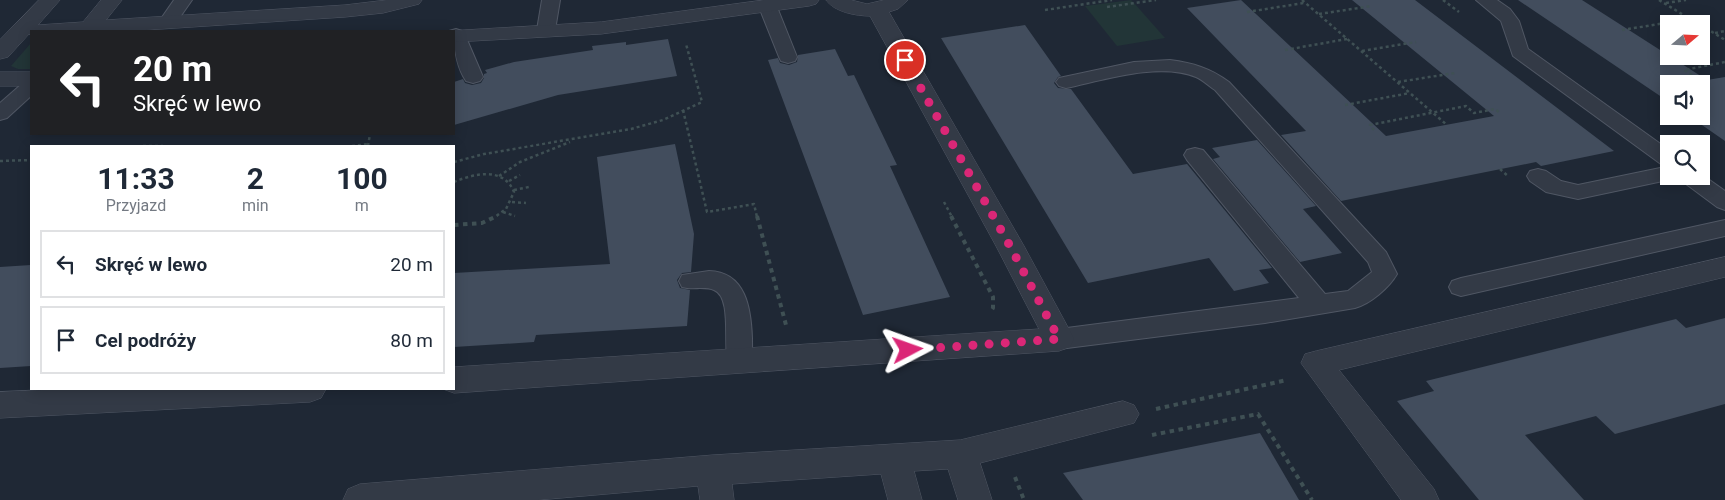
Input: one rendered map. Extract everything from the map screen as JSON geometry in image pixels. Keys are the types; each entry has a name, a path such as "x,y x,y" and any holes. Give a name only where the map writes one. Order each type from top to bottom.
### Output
{"street":[{"path":"31,30 50,0"},
{"path":"89,28 112,0"},
{"path":"60,30 383,7 412,0"},
{"path":"455,35 601,28 809,0"},
{"path":"455,380 1059,339 887,4 853,8 836,0"},
{"path":"0,52 30,32"},
{"path":"0,79 30,79"},
{"path":"1422,500 1316,363 1725,267"},
{"path":"0,405 217,391 264,390"},
{"path":"360,500 715,485 894,459 960,454 1137,412"},
{"path":"960,454 975,500"},
{"path":"894,459 905,500"}],"lane":[{"path":"167,23 183,0"},
{"path":"546,30 551,0"},
{"path":"1485,0 1504,13 1510,22 1520,52 1660,154"},
{"path":"768,7 788,57"},
{"path":"455,35 473,77"},
{"path":"1059,339 1356,299 1385,274 1378,258 1222,86 1203,73 1181,67 1138,68 1066,82"},
{"path":"0,114 30,87"},
{"path":"1195,155 1318,305"},
{"path":"1538,176 1554,187 1578,192 1660,175"},
{"path":"1702,185 1725,202"},
{"path":"1461,287 1725,228"},
{"path":"691,281 718,281 729,289 737,304 739,361"}],"path":[{"path":"1046,10 1112,0"},
{"path":"1107,7 1138,1 1156,0"},
{"path":"1659,0 1683,15"},
{"path":"1665,4 1686,0"},
{"path":"1247,12 1303,1 1448,125"},
{"path":"1318,14 1372,6"},
{"path":"455,162 484,154 631,129 663,120 702,102 678,18"},
{"path":"1622,30 1660,24"},
{"path":"1710,31 1725,40"},
{"path":"1714,33 1725,31"},
{"path":"1286,50 1348,39"},
{"path":"1361,51 1416,42"},
{"path":"1692,75 1684,70 1725,62"},
{"path":"1398,82 1455,73"},
{"path":"1345,105 1411,93"},
{"path":"1374,130 1370,125 1466,106 1474,113 1495,109 1500,113"},
{"path":"683,110 707,212 754,204 795,358"},
{"path":"499,176 520,162 577,139"},
{"path":"0,160 30,160"},
{"path":"455,182 477,174 499,176 509,182 514,190 511,202 503,212 491,220 476,225 455,225"},
{"path":"509,182 520,175"},
{"path":"514,190 529,187"},
{"path":"511,202 526,203"},
{"path":"944,202 993,296 993,308 990,313"},
{"path":"503,212 515,216"},
{"path":"1137,412 1295,378"},
{"path":"1012,470 1024,500"}],"shaded area":[{"path":"1131,0 1165,38 1117,46 1085,6"},
{"path":"30,44 30,69 18,69 11,66"}],"building":[{"path":"1241,0 1386,136 1494,116 1352,0 1415,0 1614,151 1541,166 1536,162 1341,201 1281,135 1306,131 1187,8"},
{"path":"1518,0 1582,0 1660,50 1660,65 1684,65 1699,75 1660,75 1660,96"},
{"path":"1025,25 1061,76 1054,83 1058,88 1071,89 1133,174 1187,164 1272,268 1259,270 1269,283 1234,291 1209,258 1088,283 941,38"},
{"path":"668,39 677,76 558,95 455,125 455,82 463,79 465,83 472,85 481,83 484,74 487,73 485,70 514,62 593,50 592,46 626,42 626,45"},
{"path":"835,49 848,76 854,75 897,165 890,166 950,297 863,315 768,60 778,58 780,63 789,65 797,62 798,55"},
{"path":"1725,77 1725,141 1702,125 1710,125 1710,80"},
{"path":"1257,140 1316,206 1303,209 1342,253 1300,262 1213,159 1220,157 1212,148"},
{"path":"675,144 694,234 691,272 682,273 677,280 680,288 690,290 687,326 536,335 534,342 455,347 455,273 610,264 597,157"},
{"path":"30,265 30,366 0,368 0,267"},
{"path":"1725,318 1725,404 1615,434 1596,416 1525,435 1584,500 1479,500 1397,401 1434,391 1426,381 1676,319 1686,328"},
{"path":"1260,433 1299,500 1083,500 1063,473"}],"route":[{"path":"905,60 1010,246 1059,339 908,350"}]}
